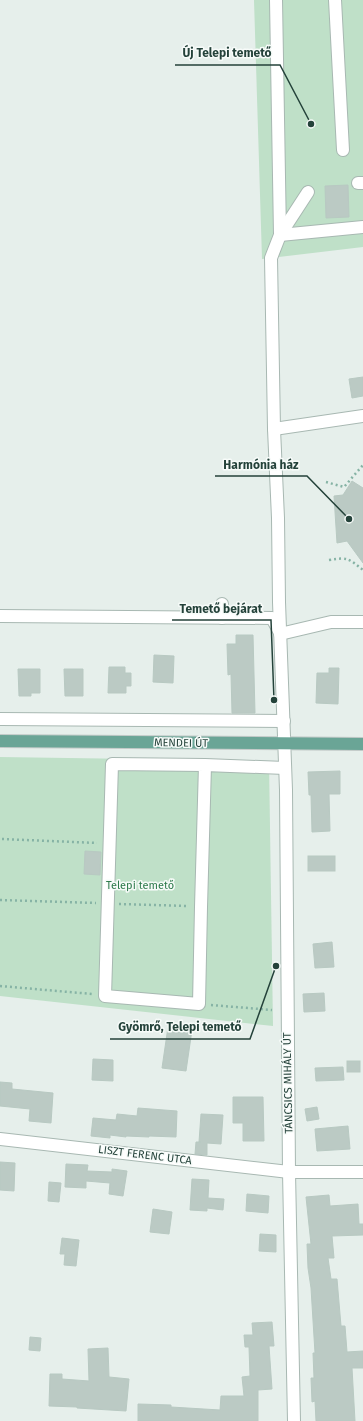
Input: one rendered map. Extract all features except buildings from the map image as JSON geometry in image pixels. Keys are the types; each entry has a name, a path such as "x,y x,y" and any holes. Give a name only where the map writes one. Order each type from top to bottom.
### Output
{"main road":[{"name":"MENDEI ÚT","path":"0,742 363,744"}],"street":[{"path":"276,0 280,235"},
{"path":"335,0 343,150"},
{"path":"280,235 308,192"},
{"path":"280,235 363,227"},
{"name":"TÁNCSICS MIHÁLY ÚT","path":"280,235 271,258 274,428 285,768 289,1172 294,1421"},
{"path":"274,428 363,416"},
{"path":"222,604 222,618"},
{"path":"0,616 272,618 280,634 332,622 363,622"},
{"name":"MENDEI ÚT","path":"0,719 284,721"},
{"path":"206,765 199,1004 105,996 112,764 206,765 285,768"},
{"name":"LISZT FERENC UTCA","path":"0,1139 289,1172 363,1172"}],"path":[{"path":"326,482 344,487 363,465"},
{"path":"329,560 343,558 350,560 363,570"},
{"path":"2,840 110,843"},
{"path":"0,986 105,996"},
{"path":"199,1004 272,1010"}],"green space":[{"path":"254,0 363,0 363,247 262,259"},
{"name":"Telepi temető","path":"0,757 269,761 273,1026 0,996"}],"place":[{"name":"Új Telepi temető","path":"311,124"},
{"name":"Harmónia ház","path":"349,519"},
{"name":"Temető bejárat","path":"274,700"},
{"name":"Gyömrő, Telepi temető","path":"276,966"}]}
